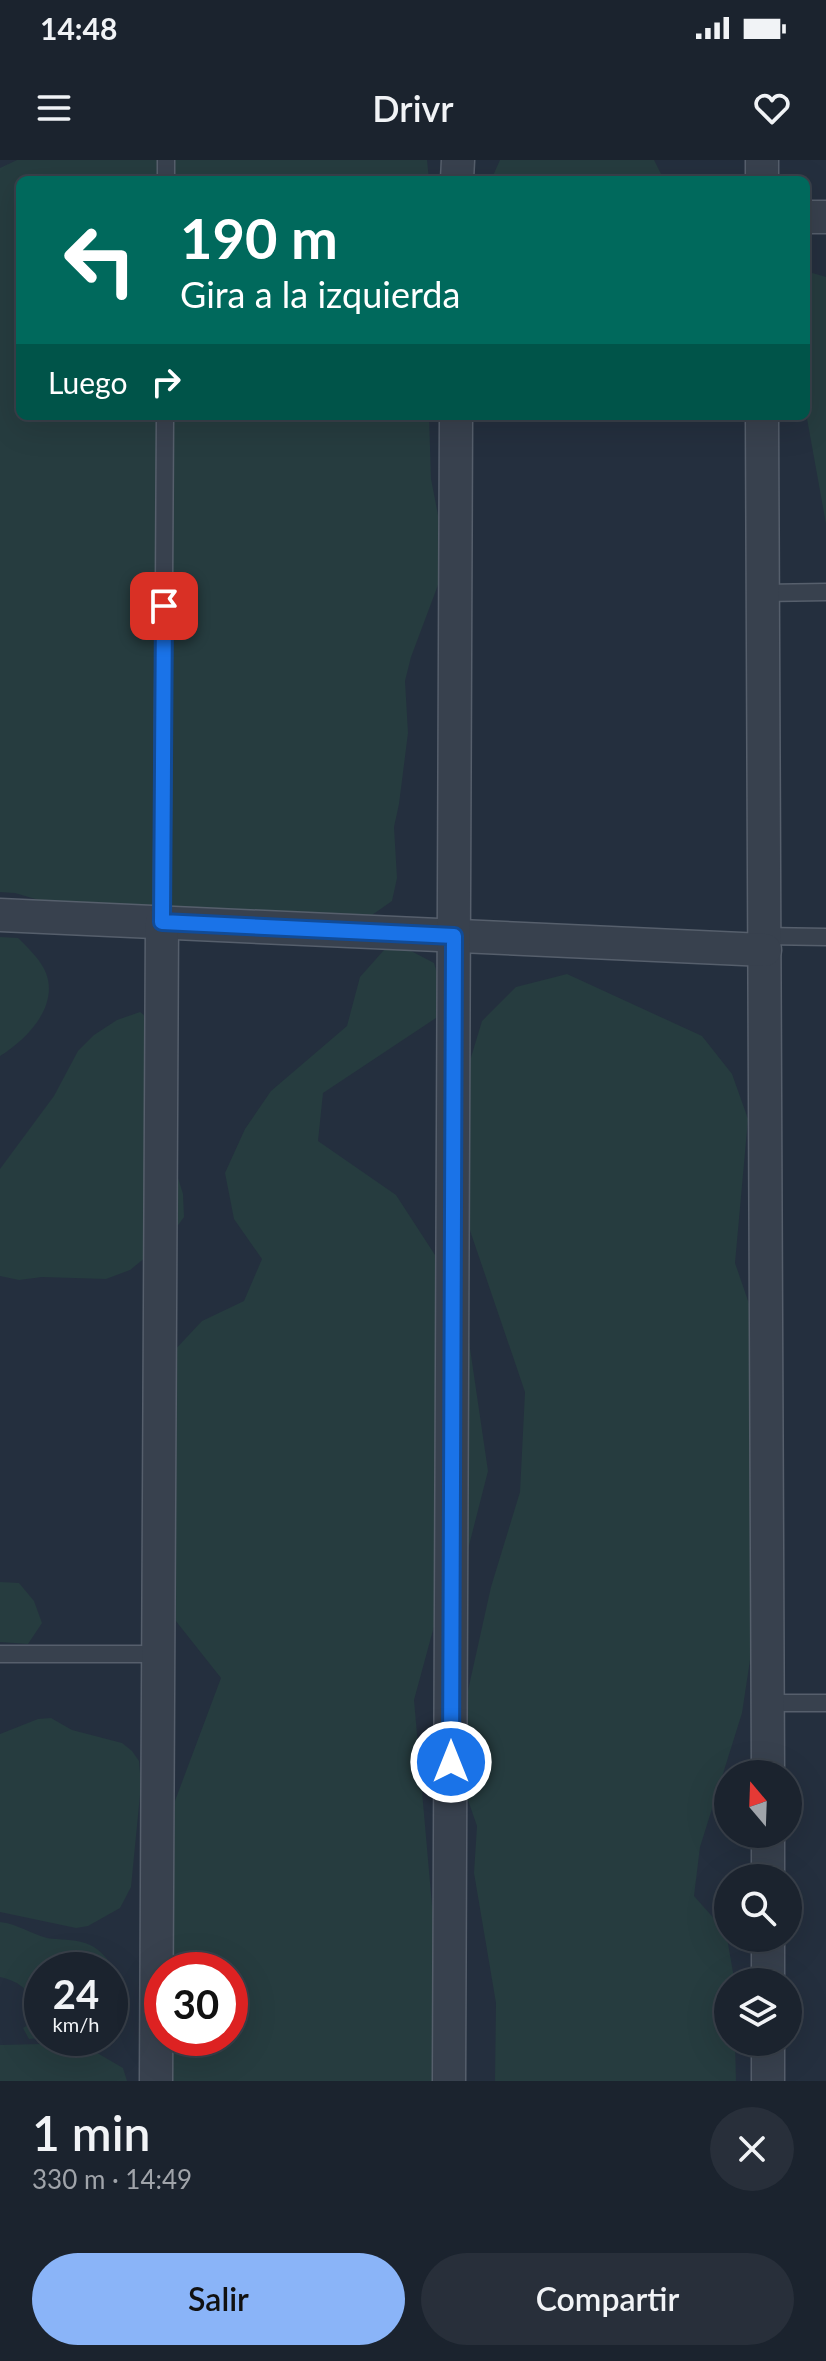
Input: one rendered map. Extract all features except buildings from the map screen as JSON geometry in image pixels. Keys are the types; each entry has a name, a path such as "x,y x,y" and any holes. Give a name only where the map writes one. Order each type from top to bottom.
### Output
{"street":[{"path":"449,2081 456,420"},
{"path":"762,420 768,1760"},
{"path":"0,915 454,936 764,943"},
{"path":"156,2081 162,922"},
{"path":"768,2056 768,2081"}],"lane":[{"path":"162,922 165,420"},
{"path":"763,593 826,592"},
{"path":"764,943 826,937"},
{"path":"0,1654 158,1654"},
{"path":"767,1703 826,1703"}],"green space":[{"path":"17,160 427,160 429,176 16,176 16,420 429,420 431,479 447,561 405,681 408,733 394,827 397,878 392,901 372,915 326,924 110,921 15,893 0,892 0,168"},
{"path":"500,160 654,160 662,176 493,176"},
{"path":"810,272 826,277 826,524 807,420 810,420"},
{"path":"0,937 18,938 34,954 46,973 49,986 48,998 38,1021 20,1041 0,1056"},
{"path":"392,941 434,963 448,1010 323,1093 318,1141 396,1195 448,1275 467,1328 488,1471 464,1565 439,1608 414,1700 432,1905 449,2002 445,2081 169,2081 170,2069 165,2056 248,2056 248,1952 152,1952 151,1921 166,1825 221,1678 160,1601 175,1502 171,1354 202,1321 244,1301 262,1259 234,1219 225,1173 245,1129 271,1091 347,1026 360,977"},
{"path":"567,974 702,1036 732,1074 748,1119 735,1263 766,1353 771,1403 750,1550 752,1647 742,1713 727,1760 714,1760 714,1802 700,1847 694,1896 714,1918 714,1952 730,1952 732,1968 714,1968 714,2056 735,2056 736,2081 495,2081 496,2003 474,1873 477,1826 461,1780 459,1731 491,1587 520,1492 525,1392 462,1207 453,1117 482,1021 516,987"},
{"path":"140,1012 158,1026 169,1149 183,1194 184,1217 168,1239 130,1270 106,1279 42,1277 19,1280 0,1276 0,1169 54,1096 78,1051 94,1035 117,1020"},
{"path":"0,1582 19,1583 34,1601 42,1623 28,1644 0,1642"},
{"path":"51,1718 72,1730 122,1743 139,1761 141,1785 131,1887 120,1908 88,1926 76,1928 0,1912 0,1734 38,1719"},
{"path":"0,1922 47,1938 85,1943 100,1952 24,1952 24,1989 0,1977"},
{"path":"24,2044 24,2056 102,2056 123,2068 127,2081 0,2081 0,2045"}],"route":[{"path":"164,606 162,922 454,936 451,1762"}]}
